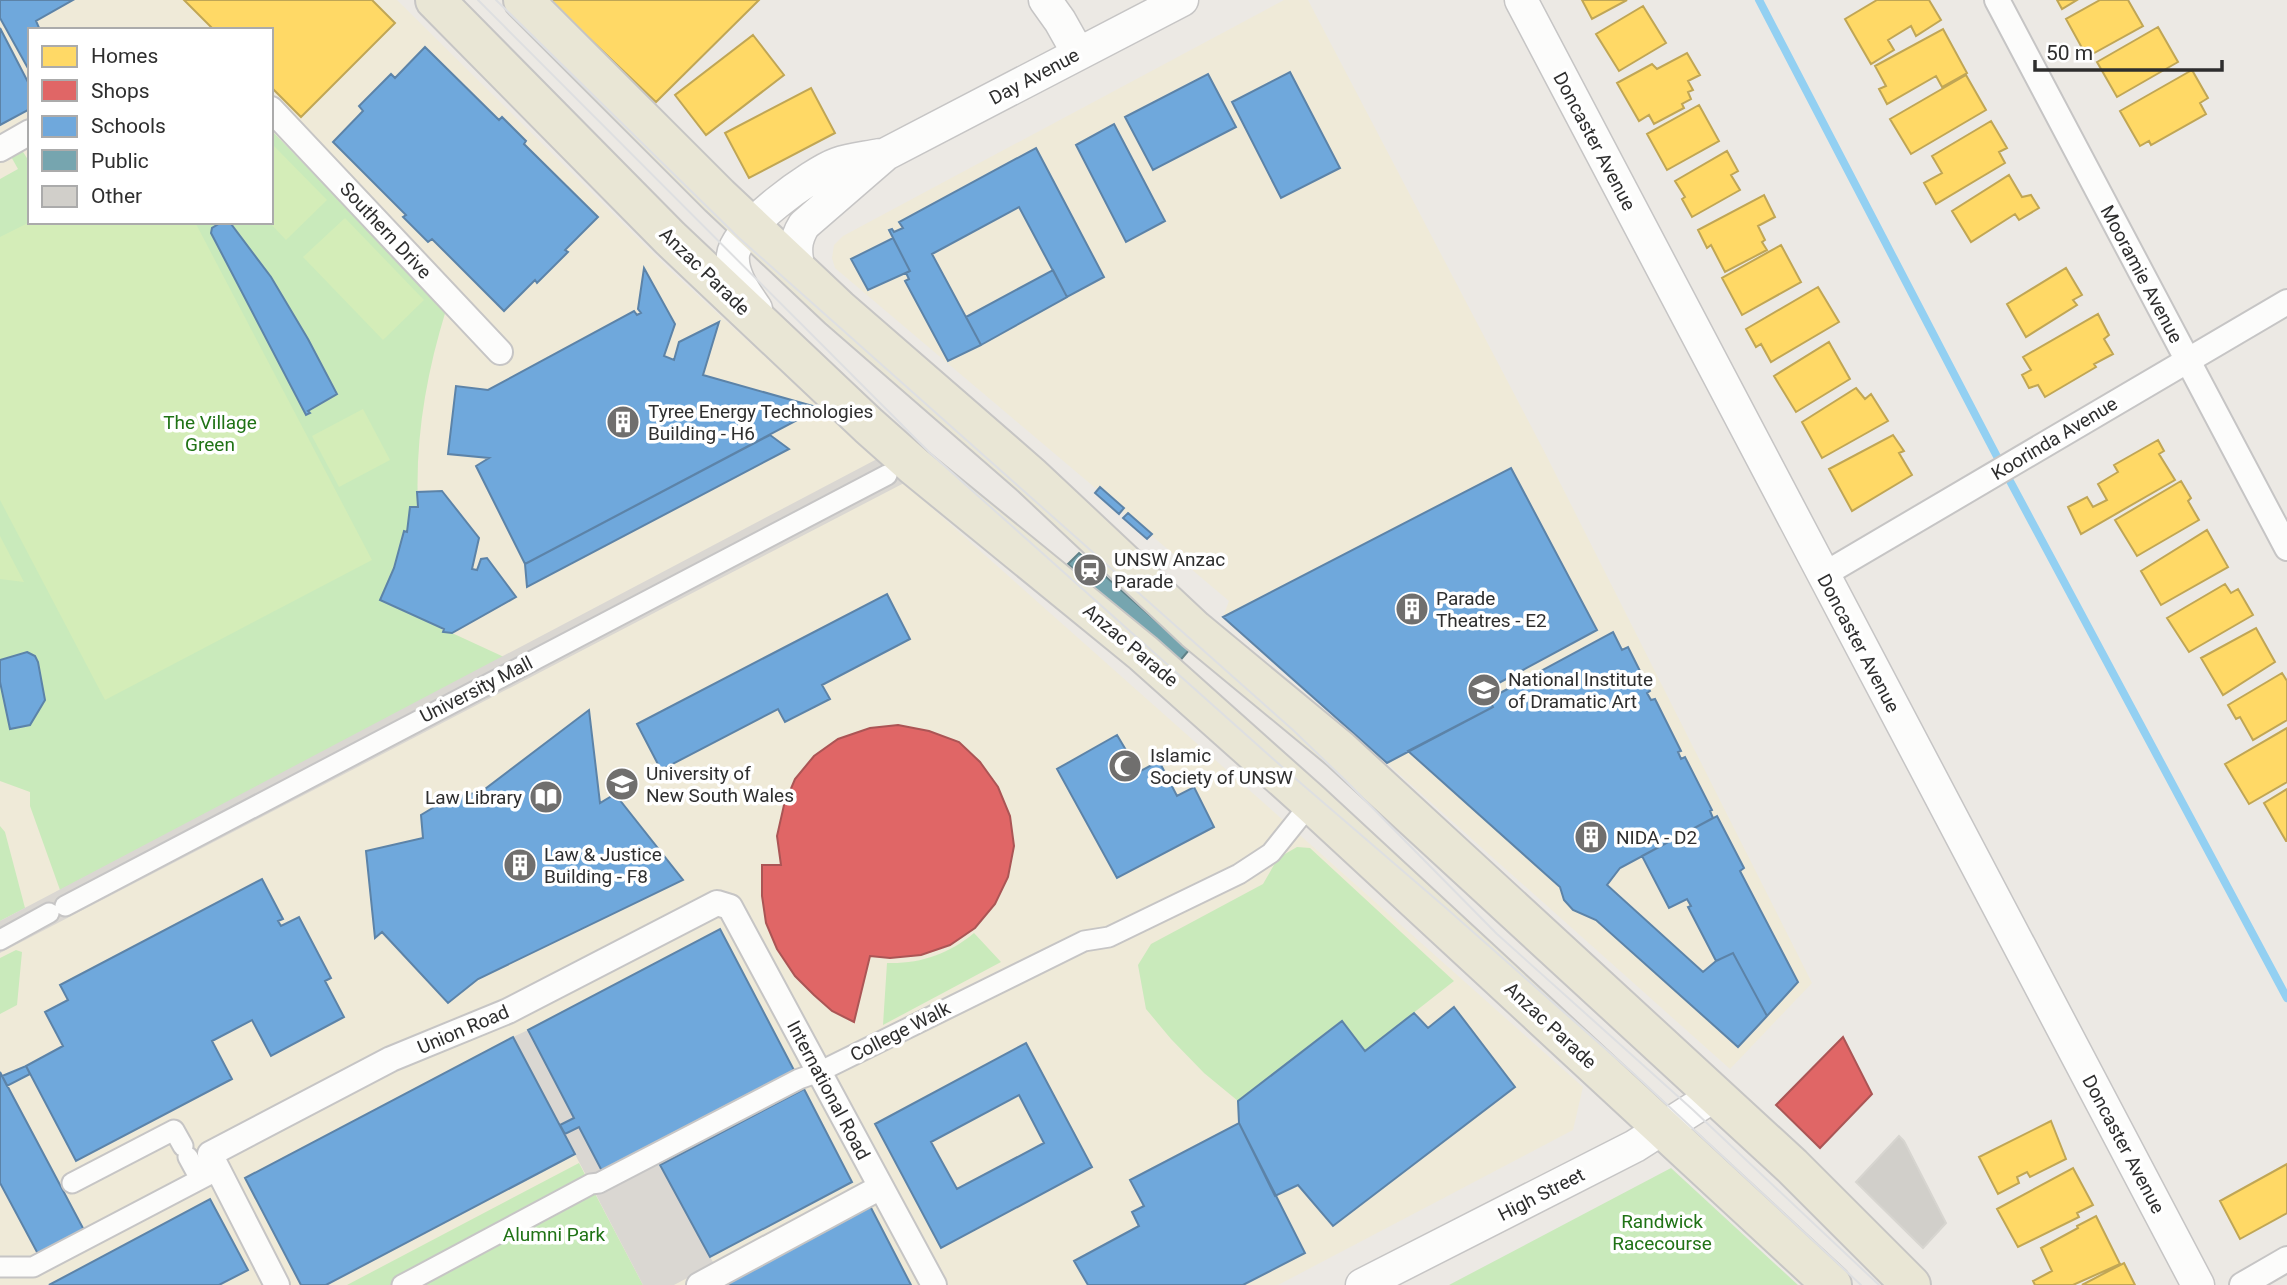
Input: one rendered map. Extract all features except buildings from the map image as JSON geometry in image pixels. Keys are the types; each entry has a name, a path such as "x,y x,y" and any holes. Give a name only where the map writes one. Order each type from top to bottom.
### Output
{"main road":[{"name":"Anzac Parade","path":"435,0 670,238 914,466 1143,653 1311,803 1832,1285"},
{"path":"523,0 750,226 839,309 1031,476 1195,630 1340,750 1792,1166 1911,1285"}],"street":[{"path":"1045,0 1078,53"},
{"name":"Day Avenue","path":"799,271 795,253 797,237 804,225 886,154 1182,0"},
{"name":"Doncaster Avenue","path":"1521,0 2198,1285"},
{"name":"Mooramie Avenue","path":"1997,0 2287,548"},
{"name":"Southern Drive","path":"273,110 500,352"},
{"path":"0,149 28,133"},
{"name":"Day Avenue","path":"774,337 735,273 733,255 739,238 750,226 815,175 837,164 886,154"},
{"name":"Koorinda Avenue","path":"1823,575 2287,302"},
{"name":"University Mall","path":"0,940 887,475"},
{"name":"College Walk","path":"402,1285 591,1184 599,1183 799,1079 819,1072 1084,941 1109,937 1239,874 1272,853 1311,803"},
{"name":"International Road","path":"717,903 730,907 934,1285"},
{"name":"Union Road","path":"200,1161 391,1059 508,1011 717,903"},
{"name":"High Street","path":"1362,1285 1623,1152 1714,1095"},
{"path":"72,1183 174,1130 200,1161 277,1285"},
{"path":"0,1267 33,1267 200,1161"},
{"path":"699,1285 881,1186"},
{"path":"2242,1285 2287,1259"}],"shaded area":[{"name":"University of New South Wales","path":"0,0 397,0 668,268 877,459 1583,1087 1573,1130 1278,1285 0,1285"},
{"path":"1284,0 1308,0 1543,449 1812,983 1730,1069 1223,617 1229,601 835,268 832,258 834,245 843,236"},
{"path":"877,459 906,482 0,953 0,921"},
{"path":"528,1030 603,1173 795,1072 804,1089 660,1165 714,1264 674,1285 643,1285 594,1191 418,1285 389,1285 588,1179 513,1037"}],"green space":[{"name":"The Village Green","path":"273,132 446,310 423,407 418,457 418,507 410,507 407,532 404,532 443,632 452,633 504,657 60,890 30,806 30,792 0,781 0,179 18,169 9,153 20,147 28,160 28,224 273,224"},
{"path":"273,145 327,200 286,240 271,224 273,224"},
{"path":"345,218 424,300 383,340 303,257"},
{"path":"28,223 196,224 372,560 105,700 0,500 0,237"},
{"path":"363,409 390,460 339,487 312,436"},
{"path":"0,536 24,582 0,579"},
{"path":"0,826 5,832 25,908 0,921"},
{"path":"1297,847 1310,848 1454,981 1365,1051 1341,1021 1238,1101 1204,1073 1146,1009 1138,965 1151,944 1263,884 1278,858"},
{"path":"974,933 1001,962 883,1025 887,963 911,962 934,956 954,947"},
{"path":"16,950 22,952 17,1005 0,1014 0,958"},
{"name":"Alumni Park","path":"579,1163 643,1285 347,1285"},
{"name":"Randwick Racecourse","path":"1671,1168 1798,1285 1449,1285"}],"waterway":[{"path":"1759,0 2003,468 2287,998"}],"tram line":[{"path":"478,0 930,453 1289,773 1634,1074 1861,1285"},
{"path":"496,0 739,238 1294,731 1497,934 1692,1109 1879,1285"}],"place":[{"name":"Tyree Energy Technologies Building - H6","path":"623,422"},
{"name":"UNSW Anzac Parade","path":"1090,570"},
{"name":"Parade Theatres - E2","path":"1412,609"},
{"name":"National Institute of Dramatic Art","path":"1484,690"},
{"name":"Islamic Society of UNSW","path":"1125,766"},
{"name":"University of New South Wales","path":"622,784"},
{"name":"Law Library","path":"546,797"},
{"name":"NIDA - D2","path":"1591,837"},
{"name":"Law & Justice Building - F8","path":"520,865"}]}
